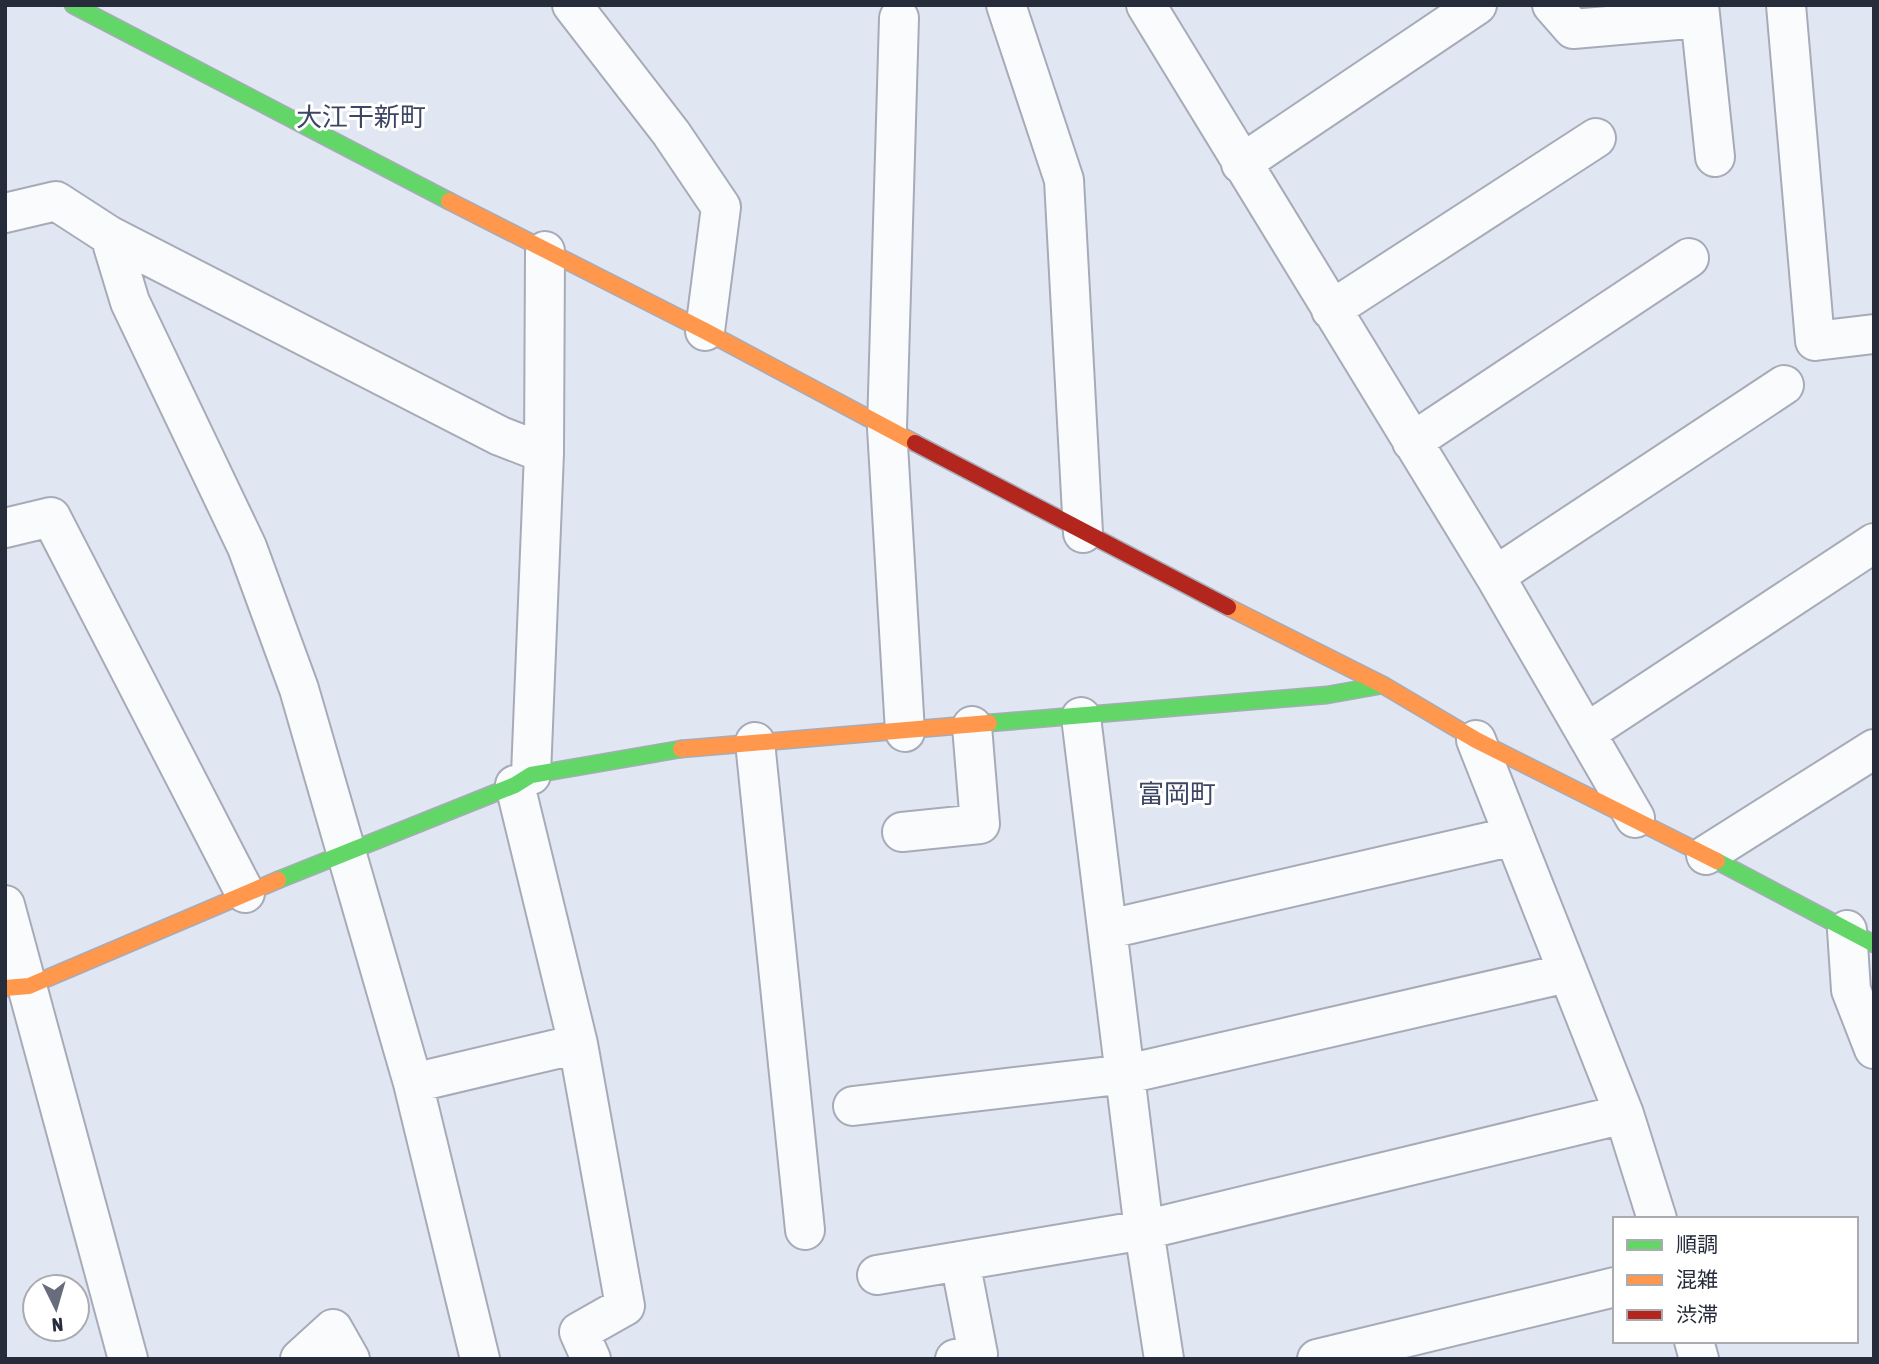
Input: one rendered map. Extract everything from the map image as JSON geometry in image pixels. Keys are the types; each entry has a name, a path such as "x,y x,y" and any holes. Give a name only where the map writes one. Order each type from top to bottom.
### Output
{"street":[{"path":"74,5 116,14 545,251 705,331 1083,533 1383,685 1476,740 1635,818 1860,937 1851,990 1874,1049"},
{"path":"572,5 671,134 721,207 705,331"},
{"path":"1006,5 1064,180 1083,533"},
{"path":"1146,5 1495,576 1635,818"},
{"path":"1241,164 1477,5"},
{"path":"1552,5 1573,29 1700,12 1715,157"},
{"path":"1786,5 1815,341 1874,334"},
{"path":"899,18 887,428 905,732"},
{"path":"1331,310 1596,138"},
{"path":"5,213 55,201 110,236 500,436 544,453"},
{"path":"110,236 130,302 247,547 299,688 348,850 413,1083 480,1359"},
{"path":"545,251 544,453 523,780 578,1044 625,1306 579,1332 591,1359"},
{"path":"1412,442 1689,258"},
{"path":"1495,576 1784,385"},
{"path":"5,528 51,517 245,893"},
{"path":"1586,733 1874,543"},
{"path":"17,987 523,780 692,747 905,732 1327,695 1383,685"},
{"path":"1081,717 1127,1074 1144,1230 1164,1359"},
{"path":"902,832 980,824 972,726"},
{"path":"1476,740 1625,1114 1656,1217"},
{"path":"755,742 805,1230"},
{"path":"1706,855 1874,749"},
{"path":"1109,929 1514,836"},
{"path":"5,905 17,987 128,1359"},
{"path":"853,1107 1127,1074 1567,973"},
{"path":"413,1083 578,1044"},
{"path":"877,1275 1144,1230 1625,1114"},
{"path":"955,1359 978,1354 960,1261"},
{"path":"1317,1359 1613,1287"},
{"path":"300,1359 333,1329 350,1359"}],"traffic: fast":[{"path":"73,5 449,201"},
{"path":"989,723 1327,695 1383,685"},
{"path":"278,880 515,785 531,775 681,749"},
{"path":"1717,861 1874,944"}],"traffic: slow":[{"path":"449,201 705,331 915,443"},
{"path":"1228,607 1383,685 1476,740 1717,861"},
{"path":"681,749 989,723"},
{"path":"5,988 29,986 278,880"}],"traffic: jam":[{"path":"915,443 1228,607"}],"district":[{"name":"大江干新町","path":"361,117"},
{"name":"富岡町","path":"1177,794"}]}
